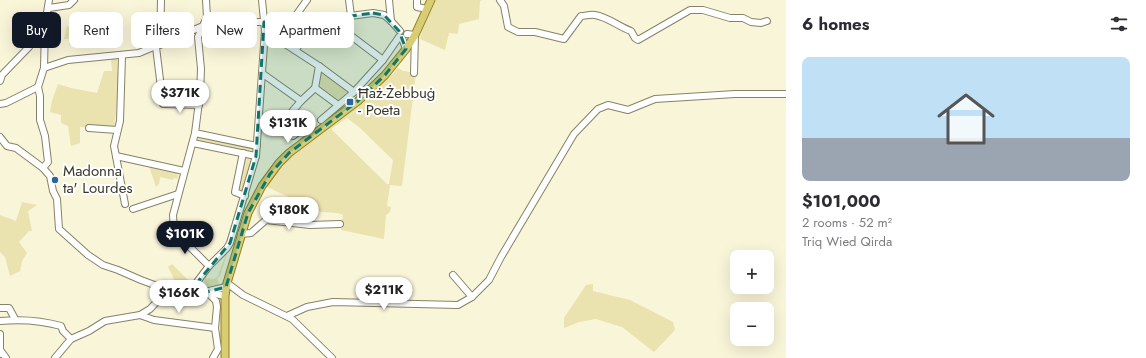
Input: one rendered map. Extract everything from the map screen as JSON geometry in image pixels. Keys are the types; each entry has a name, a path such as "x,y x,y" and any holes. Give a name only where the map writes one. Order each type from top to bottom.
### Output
{"main road":[{"path":"225,358 225,296 227,285 241,234 254,199 279,163 310,136 365,95 385,75 406,50 415,36 431,0"}],"street":[{"path":"48,12 49,0"},
{"path":"49,8 70,5 74,0"},
{"path":"160,12 161,0"},
{"path":"206,0 207,12"},
{"path":"191,290 209,266 230,243 256,156 265,31 262,0"},
{"path":"298,12 307,0"},
{"path":"348,0 350,12"},
{"path":"389,0 391,20"},
{"path":"417,0 418,6 427,9"},
{"path":"500,0 504,6 508,27 518,32 535,32 564,39 581,16 594,15 617,24 624,29 631,31 638,40 690,10 703,10 730,18 743,18 761,23 767,21"},
{"path":"354,15 373,13 384,15 391,20 402,35 406,50"},
{"path":"257,22 264,22"},
{"path":"295,50 313,29 338,26 383,60"},
{"path":"202,28 198,37 201,69 199,106 195,133 173,215 174,231 209,266"},
{"path":"402,35 415,36 414,73"},
{"path":"322,120 354,92 383,60 402,35"},
{"path":"0,81 2,75 28,48"},
{"path":"43,168 48,162 46,136 40,120 40,96 38,87 44,68 44,48"},
{"path":"44,68 68,60 122,56 139,53 153,48"},
{"path":"158,48 162,104 199,106"},
{"path":"292,48 354,92"},
{"path":"122,56 120,120 114,146 126,204"},
{"path":"289,115 315,88 319,66"},
{"path":"263,74 301,101"},
{"path":"0,104 6,103 38,87"},
{"path":"315,88 338,105"},
{"path":"290,318 307,307 333,302 458,305 472,297 489,280 501,257 574,134 598,108 608,105 628,110 655,99 735,94 786,94"},
{"path":"89,128 117,130"},
{"path":"195,133 257,146"},
{"path":"0,137 7,146 16,148 43,168 50,176 52,191 57,199 59,230 88,255 103,265 168,290 191,290 225,296"},
{"path":"193,143 256,156"},
{"path":"243,153 235,192 245,196"},
{"path":"116,156 184,171"},
{"path":"133,209 178,194"},
{"path":"241,234 251,233 266,220 310,225 340,224"},
{"path":"453,274 472,297"},
{"path":"207,292 227,285 243,295 290,318 332,358"},
{"path":"55,358 72,338 89,331 105,321 140,315 150,309 168,290"},
{"path":"207,292 216,301 217,307 215,328 218,349 213,358"},
{"path":"0,308 9,308 15,319"},
{"path":"140,315 154,320 215,328"},
{"path":"0,321 15,319 40,321 61,326 62,331 72,338"},
{"path":"0,334 0,352 6,358"}],"highlighted area":[{"path":"373,13 384,15 399,31 406,49 385,75 358,101 289,153 270,174 248,213 226,287 207,292 191,290 230,243 256,156 264,22 328,19"}],"shaded area":[{"path":"436,0 482,0 480,1 479,19 459,24 458,34 449,33 445,50 420,39"},
{"path":"67,26 69,27 69,39 64,39"},
{"path":"111,58 117,59 119,89 114,128 80,127 80,143 71,146 68,126 61,123 61,115 50,112 58,84 97,93 104,71 112,71"},
{"path":"398,68 403,71 416,73 402,186 390,185 387,206 391,207 390,212 386,215 384,239 341,230 343,215 338,213 321,212 265,186 284,162 295,152 366,98","holes":["347,118 359,127 393,160 389,184 387,184 331,129"]},
{"path":"321,71 348,91 338,100 318,85"},
{"path":"199,137 253,147 252,152 198,140"},
{"path":"245,155 251,157 243,192 236,190"},
{"path":"149,166 177,173 177,179 174,178 173,180 160,177 159,184 156,187"},
{"path":"22,202 37,205 28,211 32,231 29,231 19,242 27,253 22,261 20,271 10,276 5,257 0,252 0,215 16,221"},
{"path":"227,253 220,276 217,278 219,284 208,287 204,280 205,278 214,279 218,276 225,254"},
{"path":"172,264 189,281 187,284 177,285 168,267"},
{"path":"593,284 593,291 630,300 673,322 675,330 654,352 622,327 596,319 579,322 564,328 564,318 586,285"}],"place":[{"name":"Ħaż-Żebbuġ - Poeta","path":"350,102"},
{"name":"Madonna ta' Lourdes","path":"55,180"}]}
